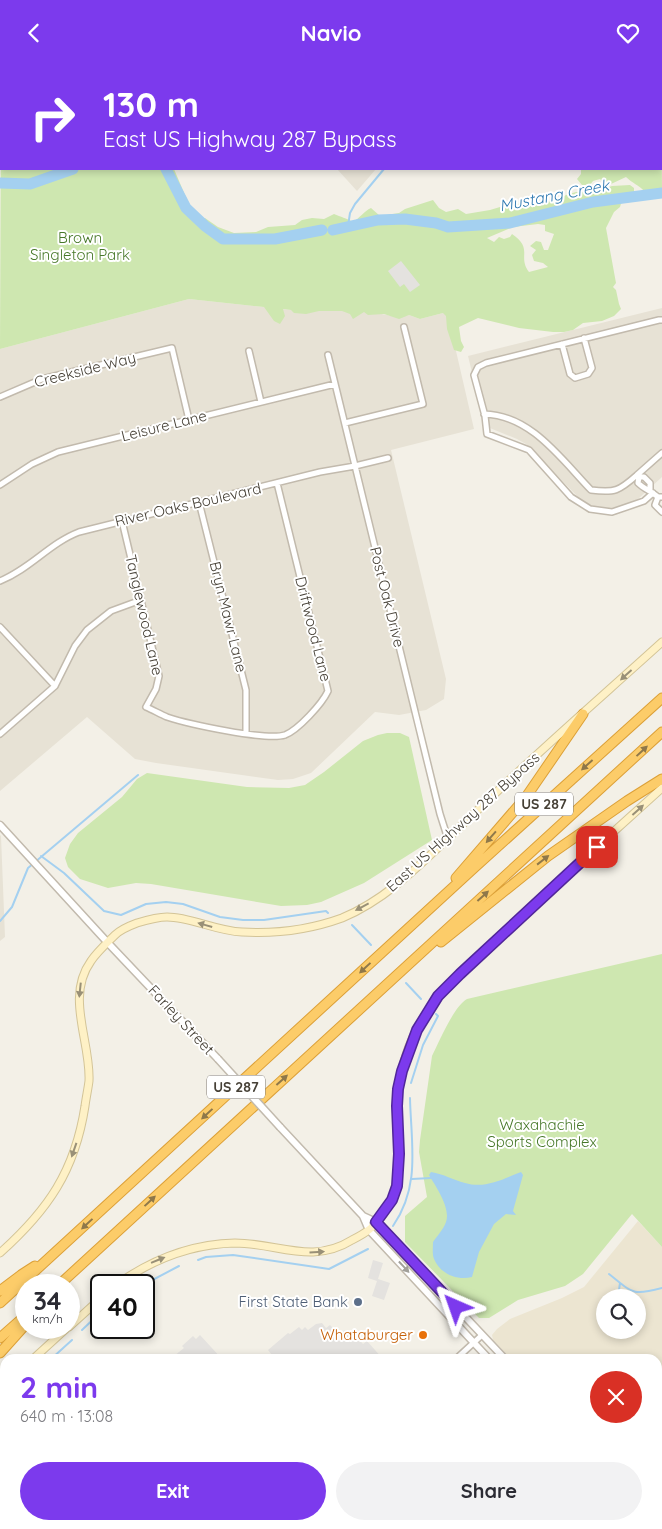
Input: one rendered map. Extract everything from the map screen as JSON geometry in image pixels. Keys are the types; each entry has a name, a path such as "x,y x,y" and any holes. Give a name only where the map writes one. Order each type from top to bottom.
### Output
{"highway":[{"name":"US 287","path":"0,1303 662,697"},
{"path":"427,911 526,797 582,714"},
{"name":"US 287","path":"71,1274 662,732"},
{"path":"421,952 436,945 548,856 626,801 662,779"},
{"path":"78,1274 108,1246 114,1235"},
{"path":"0,1291 31,1267 45,1262"},
{"path":"0,1339 15,1325"},
{"path":"0,1353 15,1336"}],"main road":[{"name":"East US Highway 287 Bypass","path":"0,1253 36,1217 54,1193 65,1175 74,1151 82,1126 88,1081 86,1048 79,1003 80,986 91,961 118,932 129,926 165,916 177,917 211,927 239,932 292,931 332,921 368,904 388,891 423,863 662,642"},
{"path":"132,1274 152,1262 200,1247 235,1243 298,1252 326,1252 340,1247 369,1230 392,1200 397,1186 399,1154 397,1106 402,1071 417,1030 434,1002 511,925 662,787"},
{"path":"80,1316 90,1308"},
{"path":"38,1354 55,1339"}],"street":[{"path":"656,494 644,501 612,512 590,509 572,497 529,450 487,434 474,375 478,367 486,363 662,320"},
{"path":"345,423 423,404 404,327"},
{"path":"562,344 570,374 576,378 588,375 592,368 584,338"},
{"name":"Creekside Way","path":"0,397 42,379 172,348 189,420"},
{"path":"249,351 261,402"},
{"name":"Post Oak Drive","path":"328,355 440,814 448,839"},
{"name":"Leisure Lane","path":"0,485 32,464 58,452 335,384"},
{"path":"484,414 497,414 517,421 537,433 591,490 608,492 622,489 662,453"},
{"name":"River Oaks Boulevard","path":"0,581 33,563 67,537 79,532 320,472 388,458"},
{"path":"638,476 638,483 644,489 656,494"},
{"name":"Driftwood Lane","path":"146,707 166,717 215,729 270,736 289,733 318,707 328,691 277,483"},
{"path":"656,494 655,505 662,512"},
{"name":"Bryn Mawr Lane","path":"199,502 246,691 246,733"},
{"name":"Tanglewood Lane","path":"122,521 159,676 156,689 146,707"},
{"path":"0,734 55,686 75,646 87,630 111,611 141,600"},
{"path":"0,627 55,686"},
{"name":"Farley Street","path":"0,825 363,1216"},
{"path":"363,1216 376,1222 500,1354"},
{"path":"363,1216 369,1230 485,1354"},
{"path":"461,1354 482,1335"}],"shaded area":[{"path":"338,170 375,170 357,191"},
{"path":"401,261 420,285 410,292 404,284 400,287 388,271"},
{"path":"189,299 300,311 365,311 398,317 409,315 420,319 447,312 474,429 391,450 446,679 444,699 426,710 399,715 375,712 311,773 293,779 278,780 135,759 87,717 0,791 0,349"},
{"path":"662,308 662,477 638,499 623,506 613,508 600,508 583,502 526,444 485,426 468,356"},
{"path":"0,835 5,937 0,941"},
{"path":"638,1221 662,1247 662,1354 506,1354 493,1340 492,1335 510,1319 584,1287"},
{"path":"373,1260 383,1263 378,1279 390,1283 384,1300 372,1296 377,1281 368,1278"},
{"path":"322,1323 326,1328 330,1325 339,1334 345,1330 352,1332 363,1344 367,1341 379,1354 271,1354 268,1350 288,1333 290,1334 299,1327 302,1330 305,1327 308,1330 316,1324"},
{"path":"200,1335 217,1354 176,1354 193,1336 196,1339"}],"green space":[{"name":"Brown Singleton Park","path":"1,170 174,170 198,226 224,243 227,243 227,241 211,233 198,222 201,218 205,218 218,227 234,233 256,232 268,227 295,225 302,220 312,218 324,219 334,214 353,222 371,208 380,216 399,213 405,209 433,200 439,208 446,212 458,209 466,214 510,204 558,200 576,192 596,192 612,186 630,185 634,188 632,195 623,197 620,207 614,212 606,228 616,283 613,287 616,290 621,309 614,316 602,321 583,323 573,330 553,332 519,328 478,318 459,327 464,347 461,352 454,350 447,329 446,316 443,313 420,319 409,315 399,319 384,314 368,315 364,312 353,319 350,314 342,311 319,311 306,314 294,313 291,310 283,309 285,316 280,324 274,321 264,307 189,299 0,349","holes":["538,224 545,225 545,231 554,234 548,250 544,250 541,242 536,241 530,246 536,250 532,255 534,261 543,263 548,267 529,272 524,261 524,248 519,239 512,234 504,239 499,237 494,242 487,238 513,227"]},
{"path":"581,170 662,170 662,189 645,192 626,177 611,184 604,183 600,179 593,181 589,186 582,185 577,179 581,174"},
{"path":"387,733 400,733 409,737 432,840 364,883 321,902 307,905 281,906 136,883 108,888 80,879 68,867 65,858 70,844 78,833 122,797 137,779 147,773 247,787 289,788 305,785 363,741"},
{"name":"Waxahachie Sports Complex","path":"662,954 662,1247 632,1214 583,1274 565,1286 518,1300 489,1318 479,1318 405,1242 405,1216 427,1197 419,1152 420,1140 432,1056 452,1016 467,999"}],"water":[{"path":"431,1172 472,1185 487,1184 521,1172 523,1175 513,1211 516,1215 506,1214 494,1224 479,1252 472,1277 461,1278 450,1275 440,1269 434,1259 433,1242 443,1228 447,1216 445,1204 429,1175"}],"waterway":[{"name":"Mustang Creek","path":"0,183 30,184 70,170"},
{"name":"Mustang Creek","path":"167,170 186,208 205,226 223,239 275,239 322,230"},
{"path":"348,226 350,213 355,204 383,170"},
{"name":"Mustang Creek","path":"333,230 378,220 405,219 436,223 448,227 510,223 593,202 662,193"},
{"path":"0,921 12,907 28,868 138,775"},
{"path":"41,856 64,873 104,911 121,915 146,904 166,902 183,904 220,917 243,920 264,920 326,911 328,913"},
{"path":"352,925 371,945"},
{"path":"406,983 421,999"},
{"path":"411,1083 423,1045 438,1016 436,1014"},
{"path":"393,1226 402,1211 411,1180 410,1098"},
{"path":"412,1179 431,1178"},
{"path":"198,1260 206,1257 233,1255 329,1269 368,1249"},
{"path":"155,1279 179,1266"},
{"path":"609,1274 633,1291 644,1292 662,1288"},
{"path":"619,1289 620,1283"},
{"path":"82,1330 90,1322"},
{"path":"57,1354 72,1340"}],"place":[{"name":"First State Bank","path":"358,1302"},
{"name":"Whataburger","path":"423,1335"}],"route":[{"path":"456,1307 376,1222 392,1200 397,1186 399,1169 397,1133 398,1089 406,1057 417,1030 438,996 597,847"}]}
